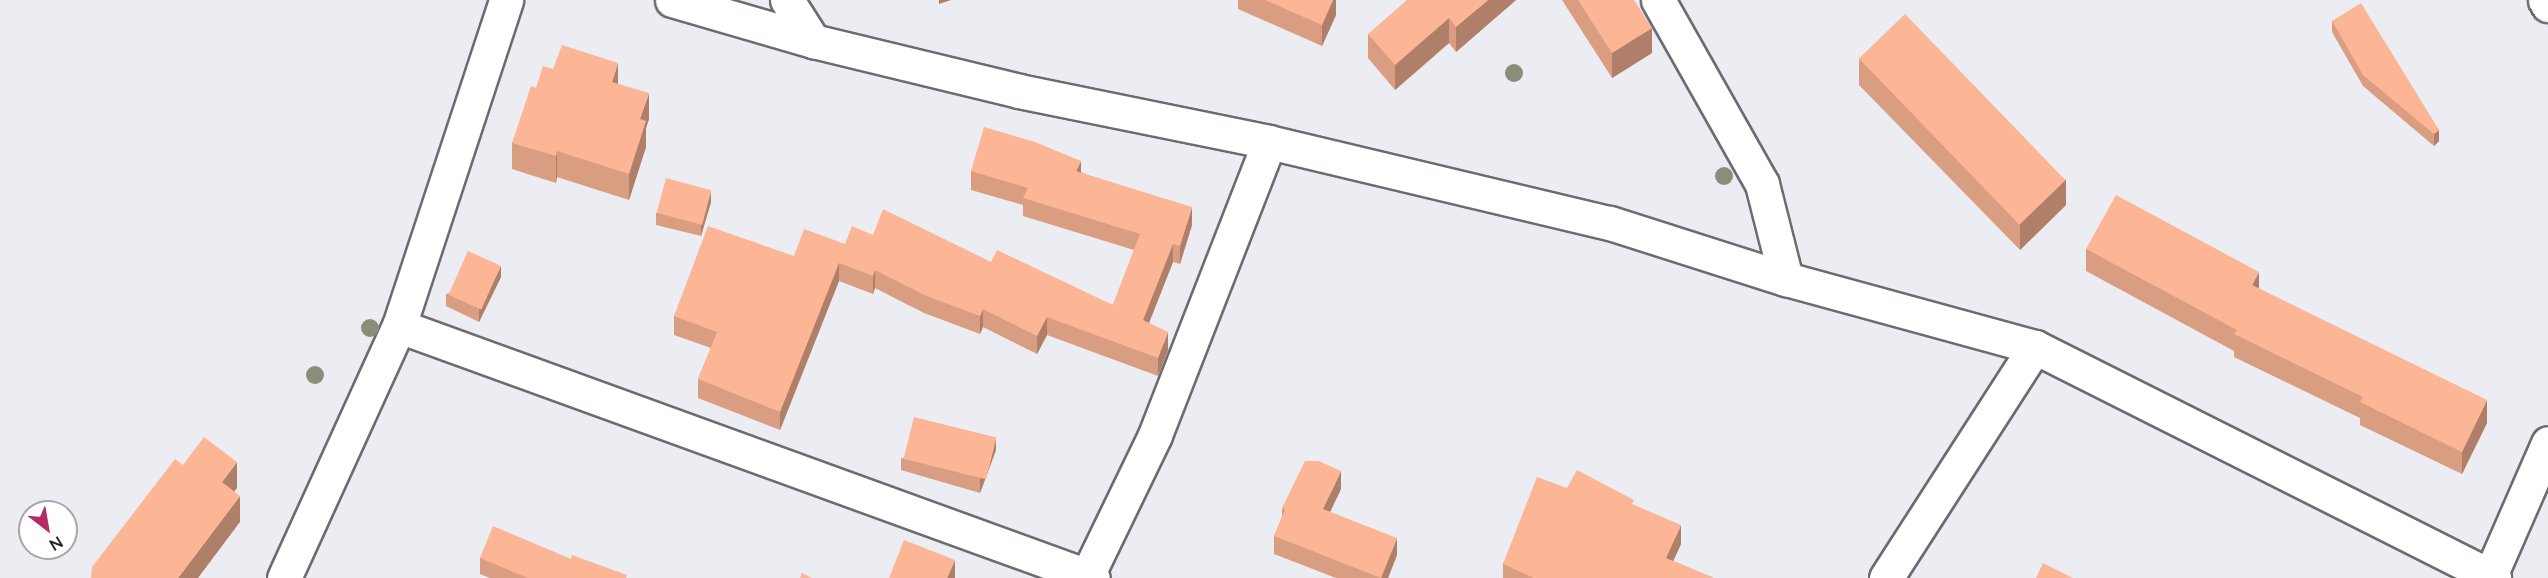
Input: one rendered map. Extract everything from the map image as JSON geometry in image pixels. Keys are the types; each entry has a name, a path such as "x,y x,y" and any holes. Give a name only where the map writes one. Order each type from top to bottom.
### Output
{"street":[{"path":"284,578 399,326 506,0"},
{"path":"672,0 813,41 1019,91 1269,142 1610,223 1786,279 2035,347 2492,577 2548,443"},
{"path":"787,0 813,41"},
{"path":"1658,0 1762,184 1786,279"},
{"path":"2545,0 2548,5"},
{"path":"399,326 1089,577 1155,435 1269,142"},
{"path":"1886,578 2035,347"}],"building":[{"path":"1265,0 1333,0 1322,25"},
{"path":"1407,0 1488,0 1456,27 1449,18 1395,65 1368,34"},
{"path":"1578,0 1634,0 1652,28 1612,53"},
{"path":"2361,3 2439,130 2434,134 2363,75 2332,21"},
{"path":"1905,14 2065,180 2019,225 1859,58"},
{"path":"562,45 618,63 612,82 649,93 640,119 646,121 629,174 557,151 556,156 512,143 531,86 536,88 543,66 553,69"},
{"path":"984,127 1035,142 1081,161 1076,171 1192,207 1180,246 1173,244 1143,320 1168,332 1158,358 1047,317 1037,336 983,309 980,316 924,295 875,270 873,276 839,263 780,412 698,379 717,332 674,316 708,226 794,256 804,229 845,244 852,226 873,235 883,209 991,262 997,250 1113,305 1140,234 1023,198 1028,188 971,171"},
{"path":"666,178 711,190 702,225 657,213"},
{"path":"2116,195 2259,272 2252,285 2487,400 2462,452 2360,402 2363,397 2234,334 2237,330 2086,249"},
{"path":"468,251 501,266 481,309 448,295"},
{"path":"914,417 996,438 986,479 904,459"},
{"path":"204,437 237,462 222,482 240,496 178,578 91,578 92,567 175,459 183,465"},
{"path":"1305,461 1319,461 1341,471 1323,509 1397,538 1381,578 1274,536 1285,510 1282,508"},
{"path":"1577,470 1634,500 1632,504 1681,525 1666,558 1714,578 1534,578 1503,564 1537,477 1567,488"},
{"path":"493,526 571,559 572,555 627,575 626,578 528,578 480,558"},
{"path":"904,540 955,560 947,578 889,578"},
{"path":"2043,563 2073,578 2036,578"},
{"path":"802,573 812,578 800,578"}]}
